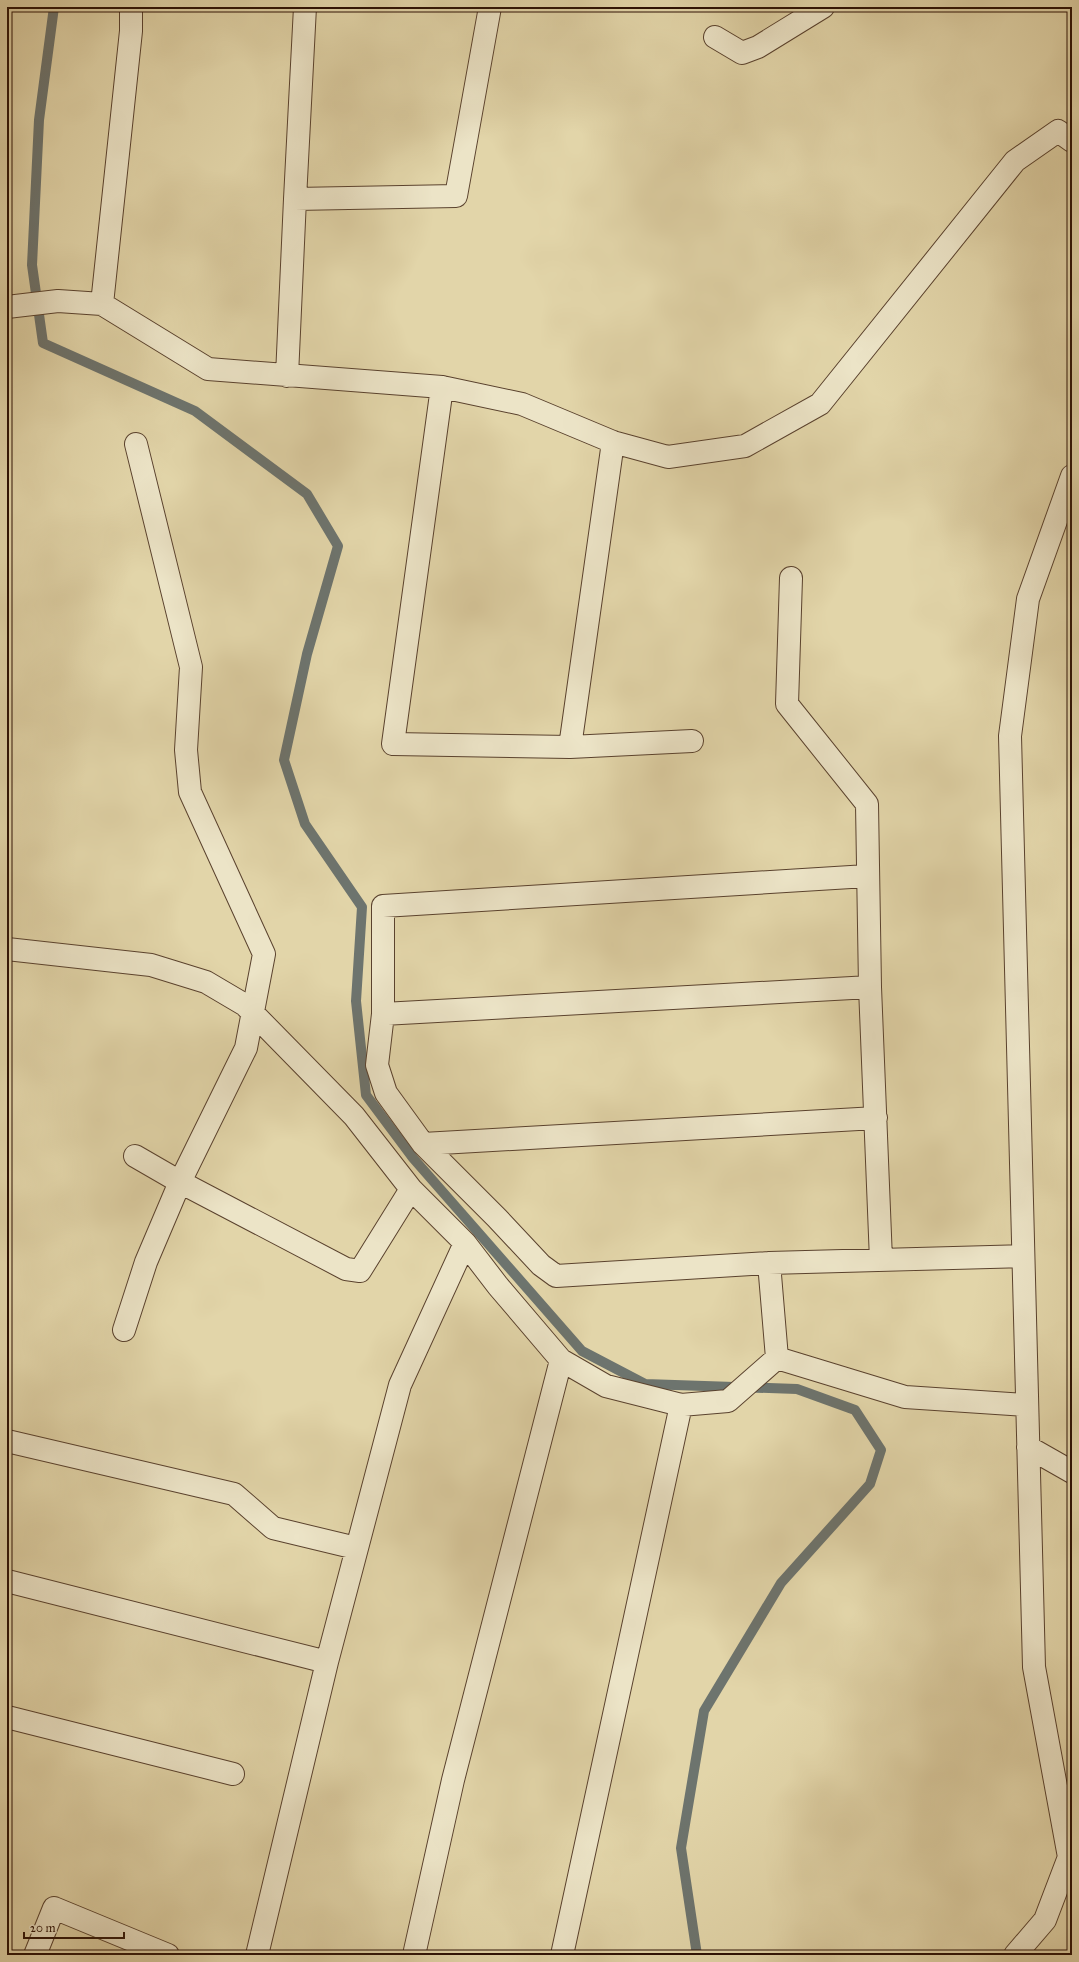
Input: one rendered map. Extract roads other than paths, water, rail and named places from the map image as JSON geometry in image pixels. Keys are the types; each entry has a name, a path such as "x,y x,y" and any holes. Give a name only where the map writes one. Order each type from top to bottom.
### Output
{"street":[{"path":"102,304 131,31 131,7"},
{"path":"286,376 304,7"},
{"path":"295,199 456,196 484,33 490,7"},
{"path":"715,37 742,53 758,47 823,7"},
{"path":"7,307 58,301 102,304 208,370 442,387 522,404 613,442 668,457 745,446 820,404 1015,162 1058,131 1072,141"},
{"path":"442,387 393,744 570,747 692,741"},
{"path":"570,747 613,442"},
{"path":"124,1330 146,1262 180,1182 246,1048 254,1014 264,954 190,792 186,750 190,666 136,444"},
{"path":"1015,1955 1045,1920 1069,1857 1034,1667 1010,736 1028,599 1072,476"},
{"path":"791,578 787,704 867,804 870,987 881,1260"},
{"path":"867,876 383,906 383,1014 378,1065 386,1093 422,1144 497,1218 541,1265 556,1276 768,1263 1023,1256"},
{"path":"7,949 150,965 206,982 245,1005 354,1116 411,1189 465,1243 561,1360 606,1386 681,1405 728,1402 777,1358"},
{"path":"383,1014 870,987"},
{"path":"422,1144 876,1118"},
{"path":"135,1156 180,1182 346,1269 360,1271 411,1189"},
{"path":"257,1955 327,1662 400,1385 465,1243"},
{"path":"768,1263 777,1358"},
{"path":"777,1358 905,1397 1027,1405"},
{"path":"414,1955 454,1772 561,1360"},
{"path":"562,1955 681,1405"},
{"path":"7,1441 234,1494 273,1528 356,1548"},
{"path":"1028,1447 1072,1472"},
{"path":"7,1581 327,1662"},
{"path":"7,1717 233,1774"},
{"path":"35,1955 54,1908 168,1955"}],"waterway":[{"path":"54,7 39,120 32,265 43,343 195,411 307,494 338,546 307,654 284,760 305,824 362,907 356,1001 366,1095 413,1158 582,1351 645,1384 797,1389 855,1410 881,1450 870,1484 781,1583 704,1711 681,1848 697,1955"}]}
